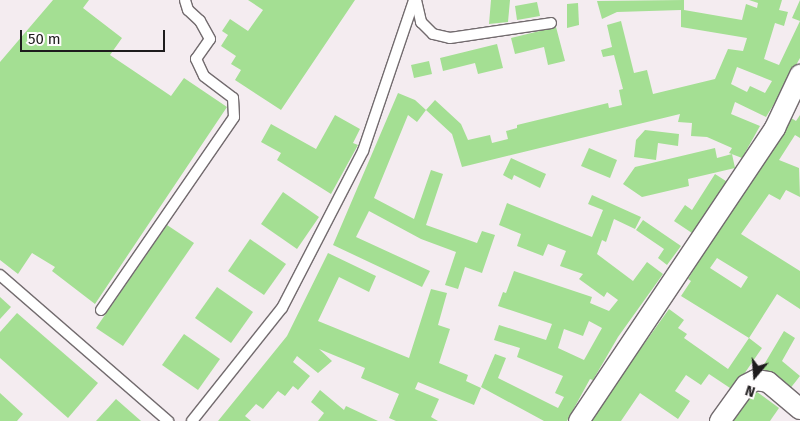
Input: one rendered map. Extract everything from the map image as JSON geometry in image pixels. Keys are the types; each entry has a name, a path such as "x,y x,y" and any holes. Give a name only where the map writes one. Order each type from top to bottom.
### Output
{"street":[{"path":"579,421 775,128 800,74"},
{"path":"720,421 746,385 756,380 768,382 800,409"}],"lane":[{"path":"101,310 234,117 233,98 204,76 196,59 210,39 200,21 188,10 185,0"},
{"path":"415,0 421,22 433,34 450,38 551,23"},
{"path":"192,421 282,308 363,152 415,0"},
{"path":"0,275 168,421"}],"building":[{"path":"53,0 89,0 83,8 122,38 110,55 171,96 184,78 227,107 95,304 52,271 55,267 32,253 18,274 0,260 0,62"},
{"path":"248,0 355,0 281,110 235,80 241,70 231,64 236,56 221,46 228,35 222,31 230,19 248,31 263,10"},
{"path":"491,0 510,0 508,22 489,24"},
{"path":"684,0 684,10 742,20 746,4 757,8 758,3 749,0 782,0 779,10 788,12 784,26 775,23 764,59 779,65 800,21 800,58 766,117 735,102 731,114 760,126 742,158 729,153 732,148 707,137 691,136 692,123 678,122 680,114 462,167 452,134 426,110 435,100 461,124 468,140 490,135 492,143 508,139 506,131 517,128 517,125 608,103 609,108 622,105 619,90 623,89 614,55 603,57 601,50 612,47 607,25 621,21 634,73 647,70 653,94 715,79 728,49 743,51 747,38 681,27 681,10 617,12 602,19 597,1","holes":["737,67 772,81 765,93 750,86 747,92 731,84"]},
{"path":"800,0 800,21 792,18"},
{"path":"537,2 540,16 517,20 515,6"},
{"path":"578,3 579,25 567,28 567,4"},
{"path":"556,27 565,61 548,65 544,47 515,54 511,38"},
{"path":"497,44 503,68 478,74 475,63 443,71 440,58"},
{"path":"429,61 432,74 414,78 411,65"},
{"path":"398,93 415,100 426,110 417,122 408,115 374,198 414,219 431,170 443,174 426,225 477,243 482,231 495,235 482,273 465,267 458,289 445,285 456,252 421,239 369,211 356,237 430,271 422,287 333,245"},
{"path":"335,115 360,129 353,143 358,145 331,194 277,160 281,153 261,142 271,124 316,149"},
{"path":"800,115 800,138 795,135 779,160 799,168 800,197 786,190 780,200 769,194 741,234 800,271 800,309 777,294 749,338 681,296 691,281 688,279 788,116 796,121","holes":["717,258 748,277 741,288 710,268"]},
{"path":"645,130 679,134 678,146 658,143 656,160 634,157 636,140"},
{"path":"589,148 617,160 610,178 581,166"},
{"path":"715,148 717,158 732,154 735,168 688,179 689,186 642,197 623,184 635,167"},
{"path":"511,158 546,174 540,188 514,175 512,180 503,175"},
{"path":"715,174 729,183 692,233 674,221 685,205 692,210"},
{"path":"283,192 319,217 297,249 261,224"},
{"path":"592,195 641,217 635,229 614,219 606,242 602,240 597,254 633,281 647,262 663,274 618,337 593,380 590,379 567,421 544,421 481,387 495,354 506,358 498,378 558,408 564,397 555,393 563,376 517,357 520,348 494,340 499,325 546,340 552,324 498,306 503,292 506,293 514,271 592,297 590,303 609,311 618,300 607,292 604,297 579,279 583,274 560,266 566,251 548,244 543,256 517,246 521,234 499,225 507,203 592,237 603,210 588,204","holes":["589,321 602,328 584,360 558,348 564,329 583,336"]},
{"path":"643,220 681,246 667,265 658,258 664,249 636,230"},
{"path":"167,225 194,243 123,346 96,328"},
{"path":"250,239 286,264 264,295 228,271"},
{"path":"328,253 376,276 369,292 339,277 318,321 409,358 431,289 447,293 438,325 450,329 439,363 468,375 466,381 481,388 474,405 418,382 415,389 439,399 431,417 438,421 396,421 389,418 399,394 361,378 365,368 319,349 332,361 318,373 297,356 293,362 310,376 298,390 293,386 285,396 278,391 263,409 256,404 245,416 251,421 218,421 287,336"},
{"path":"217,287 253,312 231,343 195,318"},
{"path":"0,297 11,307 0,319"},
{"path":"669,309 684,320 678,328 687,334 684,338 728,369 749,338 762,348 733,390 709,374 701,385 686,375 675,391 690,401 678,419 640,393 621,421 589,421"},
{"path":"17,313 98,383 68,418 0,358 0,332"},
{"path":"784,331 795,338 782,361 800,376 789,390 762,368"},
{"path":"184,334 220,359 198,390 162,365"},
{"path":"753,389 779,408 770,421 729,421"},
{"path":"320,390 344,410 346,406 378,421 318,421 324,413 311,402"},
{"path":"0,393 23,414 17,421 0,421"},
{"path":"116,399 141,421 96,421"}]}
